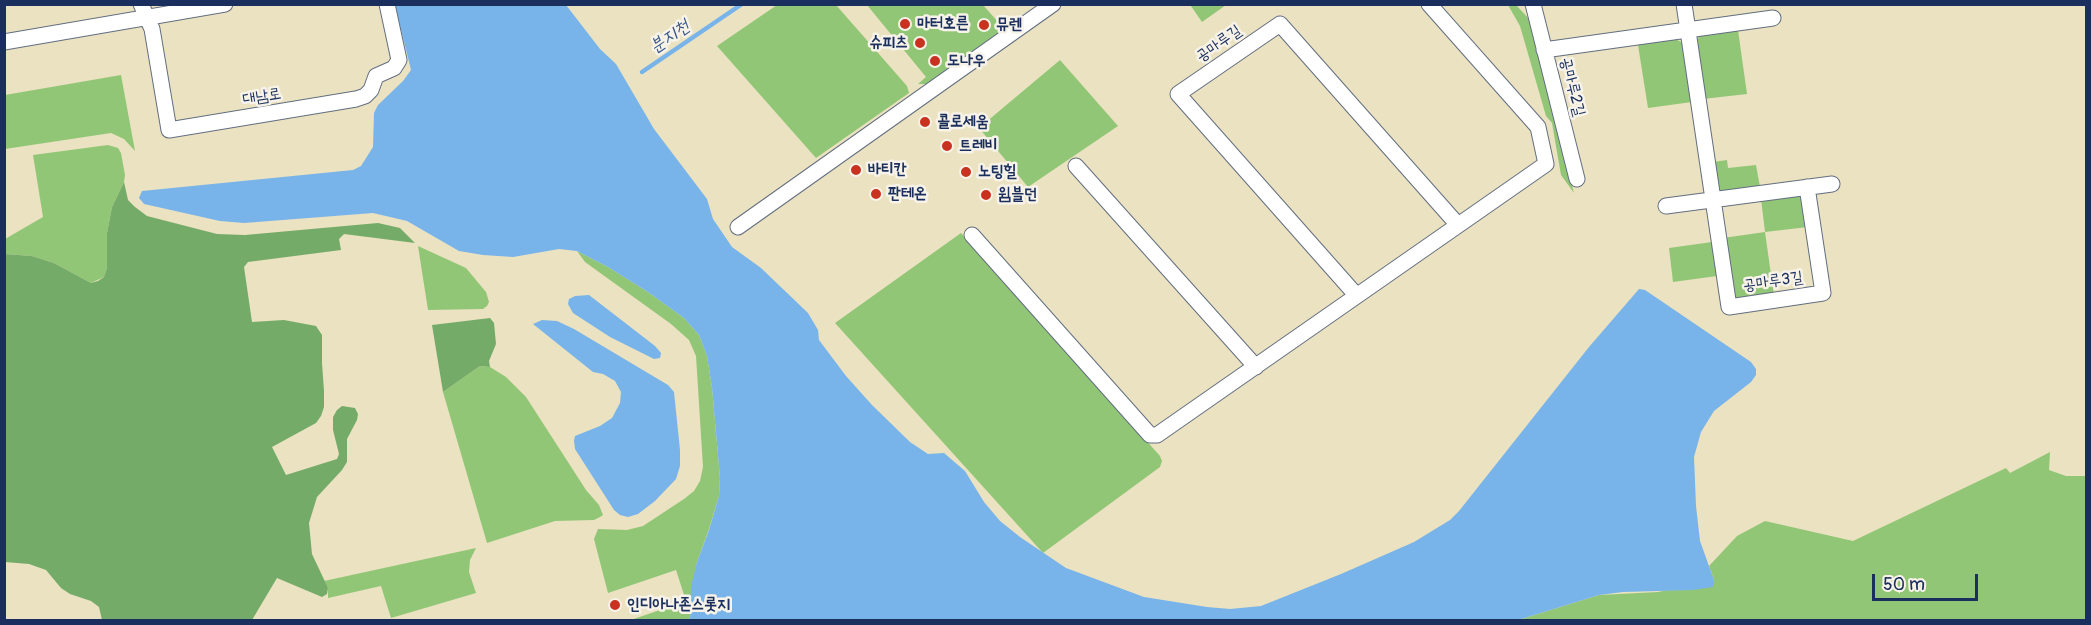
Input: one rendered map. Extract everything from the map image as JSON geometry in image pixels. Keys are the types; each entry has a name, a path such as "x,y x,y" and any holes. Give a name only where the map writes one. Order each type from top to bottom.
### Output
{"street":[{"path":"4,42 144,11 225,4"},
{"name":"대남로","path":"144,11 152,29 169,130 365,96 371,90 376,76 394,68 399,60 387,4"},
{"path":"738,227 1053,4"},
{"path":"972,235 1150,435 1157,435 1546,164 1538,127 1429,4"},
{"name":"공마루2길","path":"1533,4 1577,179"},
{"name":"공마루3길","path":"1684,4 1729,307 1823,293 1807,187"},
{"path":"1544,50 1773,18"},
{"name":"공마루길","path":"1357,296 1178,94 1280,24 1458,225"},
{"path":"1076,166 1256,367"},
{"path":"1666,206 1832,184"}],"green space":[{"path":"1194,4 1226,5 1202,22 1191,6"},
{"path":"777,5 836,5 907,86 909,93 816,158 717,46"},
{"path":"867,5 983,5 999,23 1006,17 1007,27 927,84 918,84 926,77"},
{"path":"1508,5 1516,5 1531,21 1574,193 1561,175 1552,123 1546,116 1520,26"},
{"path":"1738,30 1747,94 1703,99 1695,43 1700,35"},
{"path":"1676,39 1684,44 1692,102 1648,108 1638,45"},
{"path":"1060,60 1118,126 1028,187 979,128"},
{"path":"121,75 135,151 124,139 111,133 5,149 5,95"},
{"path":"108,145 118,148 121,153 125,175 112,207 107,233 107,268 104,277 91,283 54,263 32,256 5,254 5,239 43,217 33,155"},
{"path":"1727,160 1728,168 1756,165 1760,187 1724,193 1717,188 1713,162"},
{"path":"124,182 128,200 147,216 217,234 245,235 378,223 400,228 415,243 344,234 339,239 341,250 248,262 244,267 252,322 284,320 316,326 322,335 324,407 321,416 316,423 272,447 286,475 337,459 339,454 333,430 333,417 342,406 355,408 358,414 347,439 347,462 317,497 309,523 312,554 328,588 327,594 322,597 277,578 252,620 102,620 99,607 61,588 46,570 29,564 5,562 5,254 32,256 54,263 91,283 98,281 104,277 107,268 107,233 112,207"},
{"path":"1795,194 1803,199 1808,227 1765,232 1761,199"},
{"path":"1765,232 1774,296 1738,300 1731,293 1723,238"},
{"path":"961,233 1160,456 1162,461 1160,467 1043,553 835,323"},
{"path":"1712,242 1717,276 1673,282 1669,248"},
{"path":"418,246 466,268 486,292 489,302 487,306 483,309 428,310"},
{"path":"577,251 648,292 684,318 699,335 707,356 720,478 719,496 697,562 690,600 690,620 631,620 686,601 676,570 608,593 594,539 598,529 627,530 643,526 684,499 694,491 700,481 703,467 696,356 689,340 671,324 585,262"},
{"path":"490,318 494,323 496,344 489,361 490,367 480,366 443,392 432,325"},
{"path":"480,366 490,367 506,377 526,397 586,490 599,505 603,515 594,520 555,521 487,543 443,392"},
{"path":"2050,452 2049,470 2066,476 2086,476 2086,620 1518,620 1599,595 1658,592 1714,580 1709,566 1737,536 1765,521 1853,541 2006,468 2010,473"},
{"path":"476,548 470,560 469,572 476,593 391,618 381,586 328,598 328,588 324,581"}],"water":[{"path":"395,5 566,5 600,49 616,64 654,129 707,199 713,219 732,247 761,268 808,313 818,330 819,340 846,376 872,405 910,442 928,454 944,453 965,471 984,502 1000,521 1020,537 1066,568 1144,597 1230,609 1261,606 1414,542 1450,520 1589,347 1639,289 1645,290 1751,362 1756,369 1756,375 1751,382 1714,411 1701,432 1694,457 1700,541 1714,580 1713,587 1599,595 1518,620 690,620 691,587 719,496 720,478 707,356 699,335 684,318 648,292 577,251 559,249 513,257 483,255 459,251 407,221 373,213 244,223 220,221 144,204 139,198 142,191 353,170 361,166 373,147 374,113 378,105 411,70"},
{"path":"589,295 655,346 661,353 660,358 654,359 610,337 573,313 568,304 569,299"},
{"path":"542,320 557,321 574,329 668,385 674,392 680,466 676,479 655,501 638,514 628,517 614,510 575,449 575,436 600,426 612,418 620,403 621,392 615,381 603,374 593,372 533,324"}],"waterway":[{"name":"분지천","path":"642,72 742,4"}],"place":[{"name":"마터호른","path":"905,24"},
{"name":"뮤렌","path":"984,25"},
{"name":"슈피츠","path":"920,43"},
{"name":"도나우","path":"935,61"},
{"name":"콜로세움","path":"925,122"},
{"name":"트레비","path":"947,146"},
{"name":"바티칸","path":"856,170"},
{"name":"노팅힐","path":"966,172"},
{"name":"판테온","path":"876,194"},
{"name":"윔블던","path":"986,195"},
{"name":"인디아나존스롯지","path":"615,605"}]}
